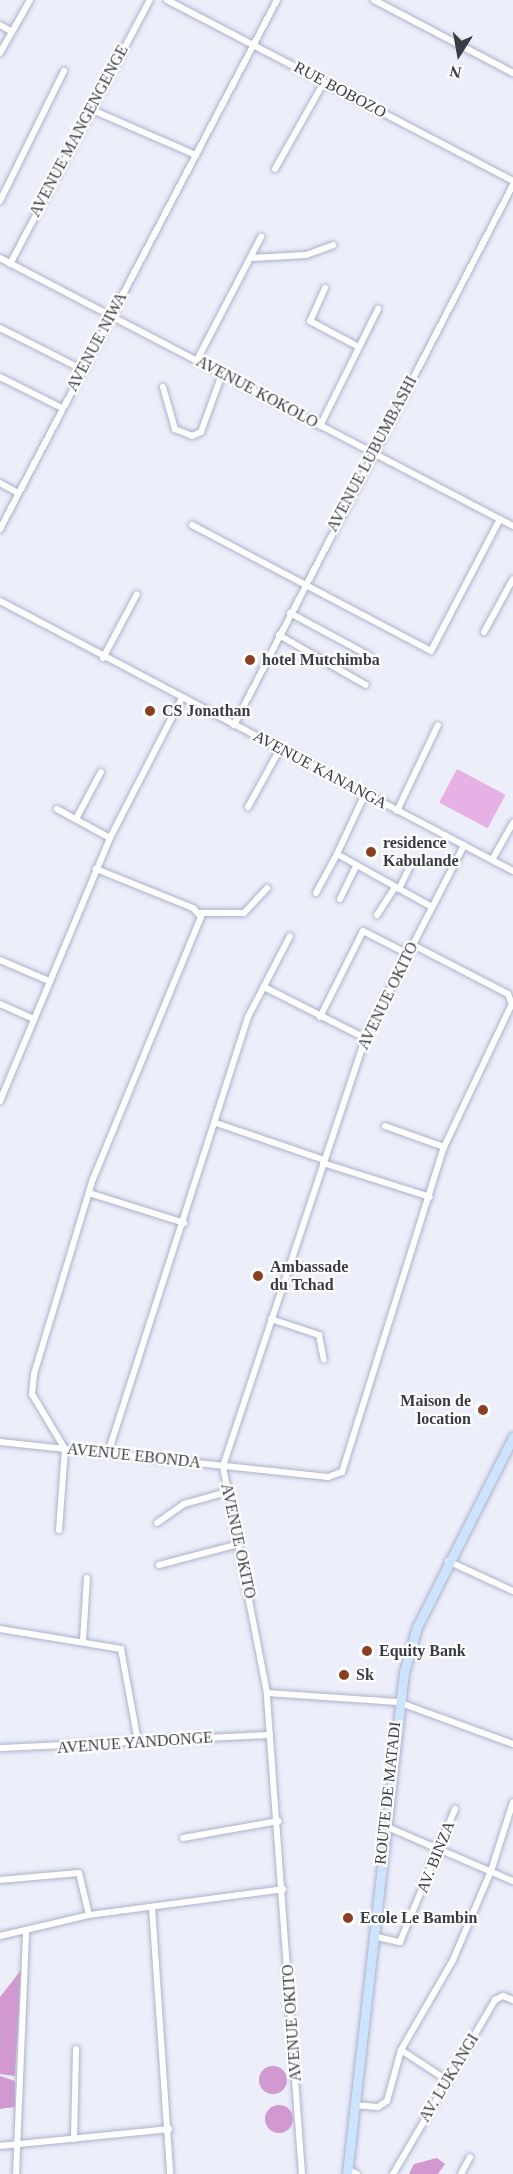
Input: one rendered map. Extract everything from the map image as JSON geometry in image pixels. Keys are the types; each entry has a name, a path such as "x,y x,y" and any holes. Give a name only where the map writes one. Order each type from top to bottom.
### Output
{"main road":[{"name":"ROUTE DE MATADI","path":"347,2171 398,1702 417,1627 448,1561 513,1437"}],"street":[{"path":"0,53 30,0"},
{"name":"AVENUE MANGENGENGE","path":"10,264 90,109 150,0"},
{"name":"RUE BOBOZO","path":"167,0 513,183"},
{"name":"AVENUE NIWA","path":"0,530 277,0"},
{"path":"374,0 513,73"},
{"path":"0,25 11,32"},
{"path":"0,201 64,71"},
{"path":"275,169 324,82"},
{"path":"90,109 196,155"},
{"name":"AVENUE LUBUMBASHI","path":"234,725 303,584 513,183"},
{"path":"197,360 261,237"},
{"path":"252,258 306,255 333,244"},
{"name":"AVENUE KOKOLO","path":"0,258 513,526"},
{"path":"325,288 310,321 359,346"},
{"path":"320,426 378,309"},
{"path":"0,328 83,370"},
{"path":"163,387 175,429 192,436 201,432 222,374"},
{"path":"0,377 62,408"},
{"path":"0,483 18,493"},
{"path":"192,525 434,650 500,519"},
{"path":"484,632 513,579"},
{"path":"103,658 137,594"},
{"name":"AVENUE KANANGA","path":"0,601 103,658 513,870"},
{"path":"290,613 370,656"},
{"path":"279,635 366,685"},
{"path":"0,1101 110,838 182,698"},
{"path":"398,811 438,725"},
{"path":"248,807 280,749"},
{"path":"76,819 100,772"},
{"path":"316,893 337,854 364,794"},
{"path":"57,809 110,838"},
{"path":"492,860 513,823"},
{"name":"AVENUE OKITO","path":"302,2174 284,1889 267,1693 223,1466 365,1038 464,845"},
{"path":"337,854 432,907"},
{"path":"340,899 356,866"},
{"path":"378,915 410,866"},
{"path":"96,869 200,913 244,913 267,888"},
{"path":"59,1530 65,1449 31,1388 89,1193 200,913"},
{"path":"320,1017 363,931 408,954"},
{"path":"108,1453 184,1223 248,1017 291,936"},
{"path":"216,1123 430,1197 444,1147 511,998 413,945"},
{"path":"0,960 49,981"},
{"path":"264,987 365,1038"},
{"path":"0,1004 34,1019"},
{"path":"385,1126 444,1147"},
{"path":"89,1193 184,1223"},
{"name":"AVENUE EBONDA","path":"0,1442 223,1466 338,1475 430,1197"},
{"path":"271,1319 319,1335 324,1359"},
{"path":"157,1523 184,1504 227,1492"},
{"path":"159,1565 239,1544"},
{"path":"448,1561 513,1591"},
{"path":"83,1641 87,1578"},
{"path":"0,1629 114,1646 125,1654 138,1742"},
{"path":"267,1693 398,1702 513,1744"},
{"name":"AVENUE YANDONGE","path":"0,1749 270,1735"},
{"path":"354,2105 383,2106 401,2050 453,1960 491,1871 513,1802"},
{"name":"AV. BINZA","path":"372,1936 400,1942 441,1848 455,1809"},
{"path":"183,1838 278,1821"},
{"path":"385,1826 441,1848 513,1881"},
{"path":"0,1880 79,1873 89,1915"},
{"path":"0,1936 26,1932 89,1915 284,1889"},
{"path":"152,1907 169,2129 170,2174"},
{"path":"16,2174 19,2146 26,1932"},
{"name":"AV. LUKANGI","path":"393,2174 495,2000 503,1996 513,2000"},
{"path":"74,2139 76,2049"},
{"path":"401,2050 448,2081"},
{"path":"0,2146 19,2146 169,2129"},
{"path":"461,2174 470,2157"},
{"path":"347,2171 357,2174"}],"shaded area":[{"path":"457,769 506,795 488,828 439,803"},
{"path":"21,1970 15,2076 0,2074 0,1997"},
{"path":"273,2066 283,2070 287,2080 283,2090 273,2094 263,2090 259,2080 263,2070"},
{"path":"0,2076 15,2081 15,2107 0,2109"},
{"path":"279,2105 289,2109 293,2119 289,2129 279,2133 269,2129 265,2119 269,2109"},
{"path":"437,2158 445,2164 438,2174 409,2174 414,2164"}],"place":[{"name":"hotel Mutchimba","path":"250,660"},
{"name":"CS Jonathan","path":"150,711"},
{"name":"residence Kabulande","path":"371,852"},
{"name":"Ambassade du Tchad","path":"258,1276"},
{"name":"Maison de location","path":"483,1410"},
{"name":"Equity Bank","path":"367,1651"},
{"name":"Sk","path":"344,1675"},
{"name":"Ecole Le Bambin","path":"348,1918"}]}
